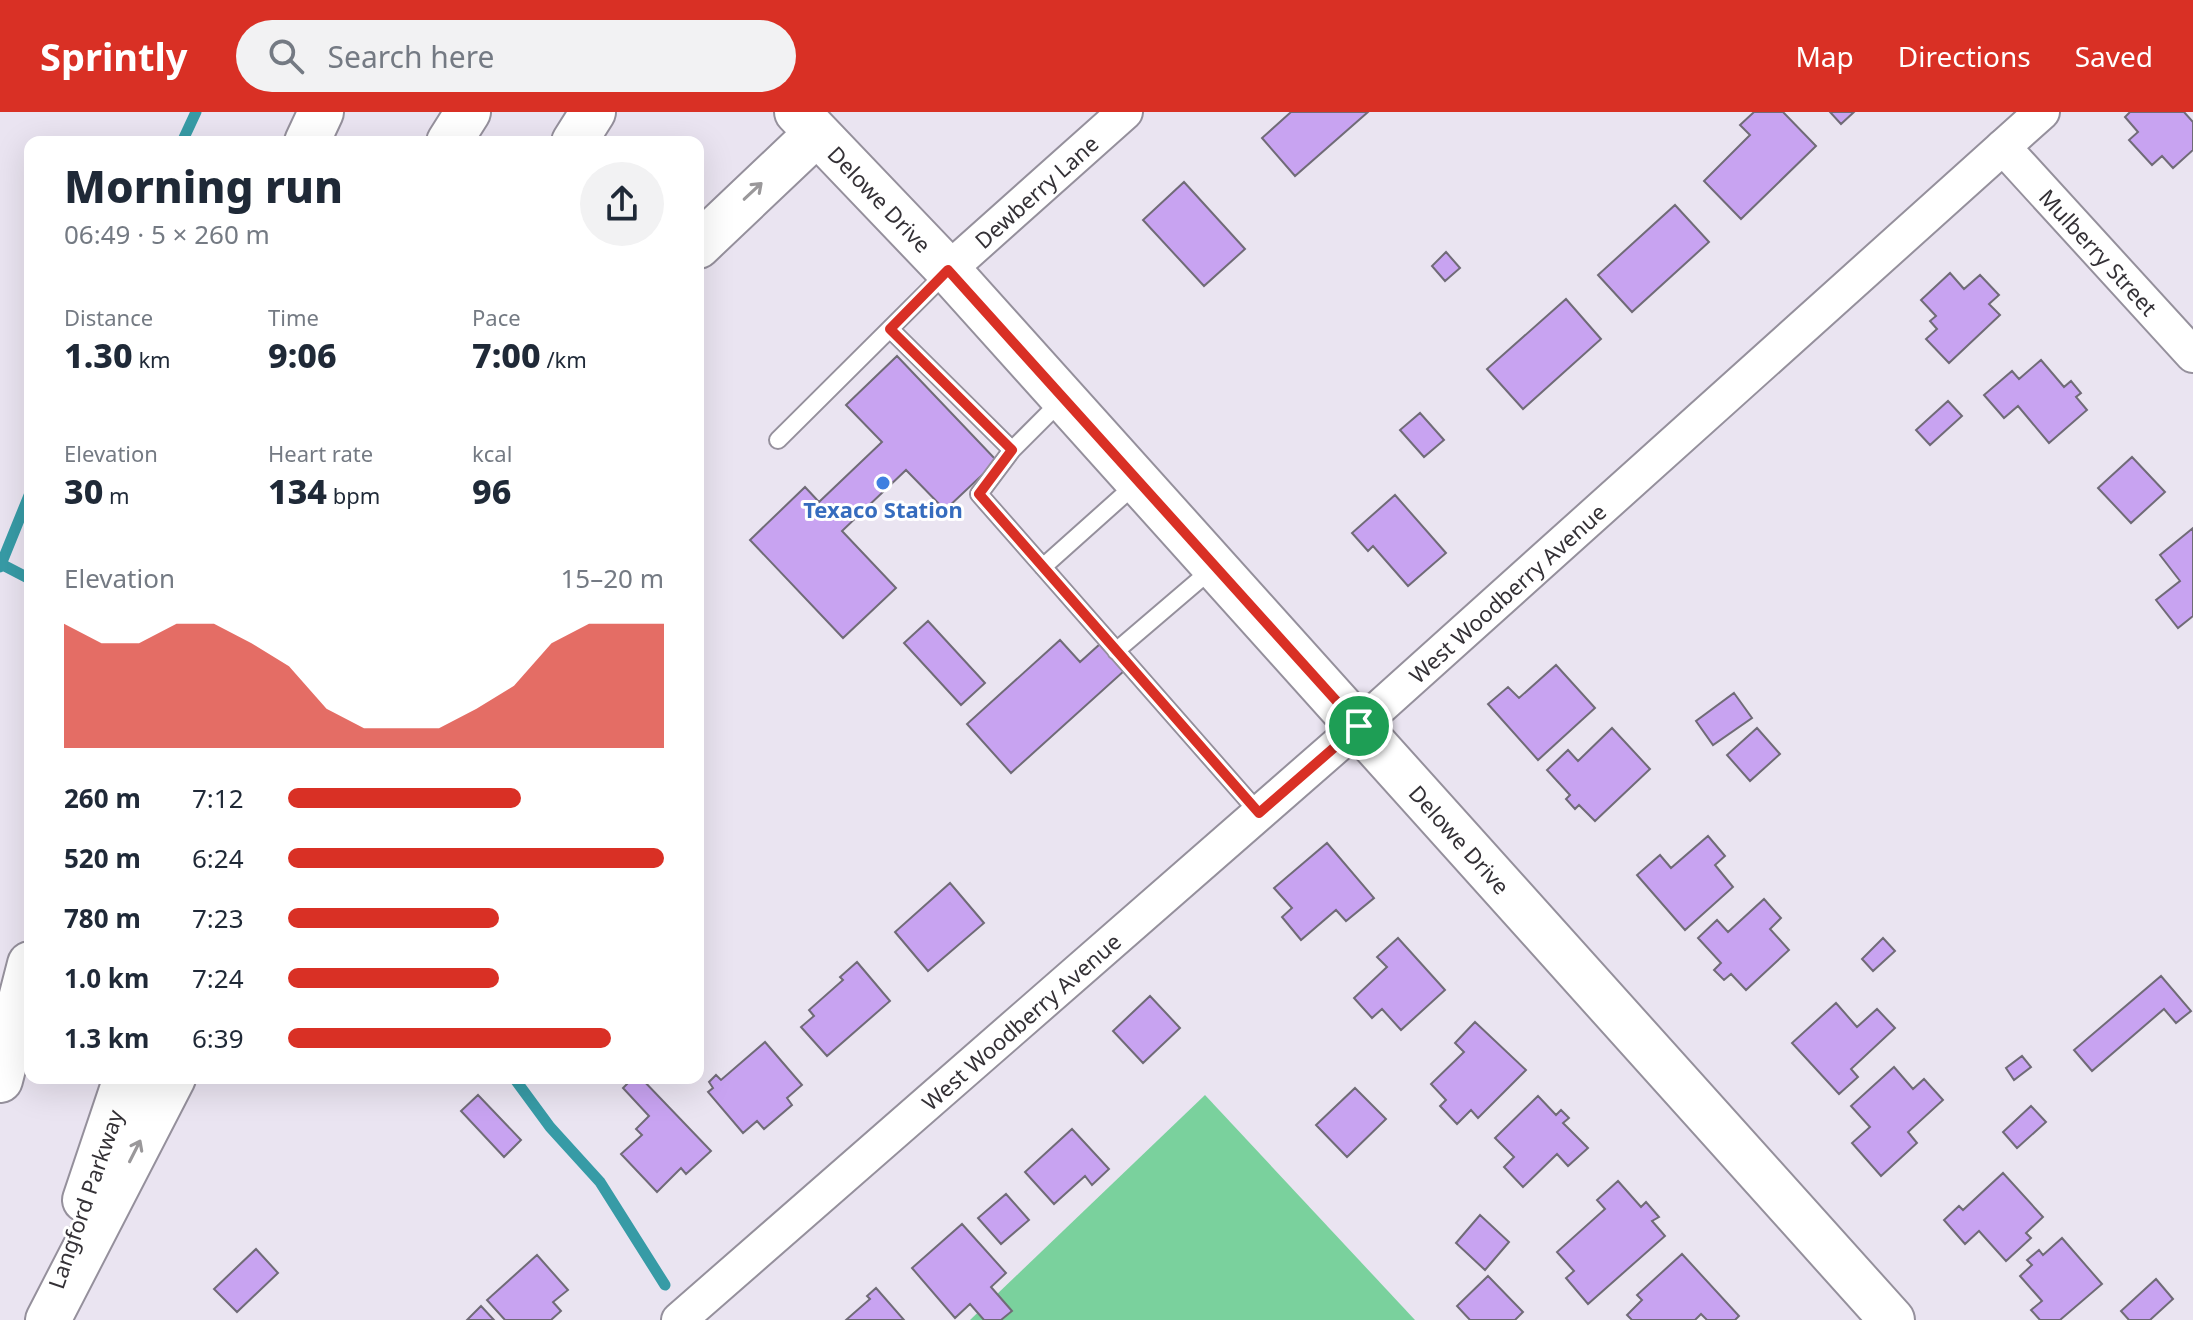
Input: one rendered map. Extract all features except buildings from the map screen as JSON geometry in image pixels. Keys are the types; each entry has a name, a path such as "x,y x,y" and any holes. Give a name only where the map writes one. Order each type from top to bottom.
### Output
{"main road":[{"path":"310,136 321,112"},
{"path":"453,136 468,112"},
{"path":"578,136 593,112"},
{"path":"704,240 816,119"},
{"name":"Delowe Drive","path":"816,119 948,270 1892,1320"},
{"path":"0,1080 24,987"},
{"path":"0,1099 24,1036"},
{"name":"Langford Parkway","path":"46,1320 124,1084"},
{"path":"46,1320 170,1084"}],"street":[{"name":"Dewberry Lane","path":"948,270 1125,112"},
{"name":"West Woodberry Avenue","path":"679,1320 1359,726 2042,112"},
{"name":"Mulberry Street","path":"2003,147 2193,355"}],"lane":[{"path":"778,440 948,270"},
{"path":"890,329 1012,450"},
{"path":"1064,398 1012,450 979,494 1259,813"},
{"path":"1043,567 1138,482"},
{"path":"1116,651 1215,567"}],"green space":[{"path":"1205,1095 1415,1320 970,1320"}],"waterway":[{"path":"185,136 196,112"},
{"path":"0,567 24,508"},
{"path":"1,564 24,576"},
{"path":"518,1084 550,1127 600,1182 665,1285"}],"place":[{"name":"Texaco Station","path":"883,483"}],"route":[{"path":"948,270 1359,726 1259,813 979,494 1012,450 890,329 948,270"}]}
